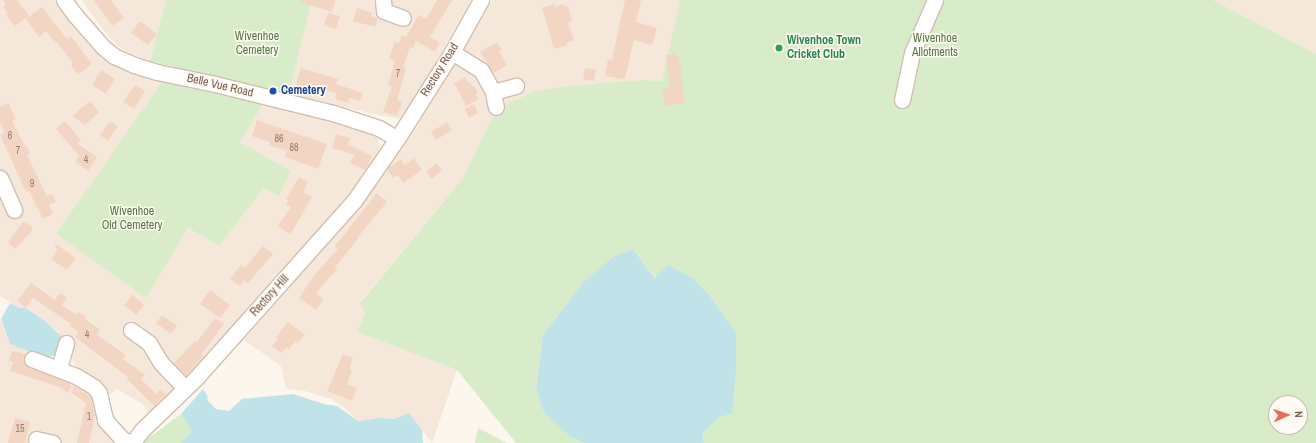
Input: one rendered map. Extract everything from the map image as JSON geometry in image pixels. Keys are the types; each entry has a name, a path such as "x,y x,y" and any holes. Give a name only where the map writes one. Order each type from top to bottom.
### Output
{"street":[{"name":"Belle Vue Road","path":"64,0 75,15 104,47 114,56 125,61 157,72 215,84 360,120 379,128 397,139"},
{"path":"383,0 384,11 403,18"},
{"name":"Rectory Road","path":"397,139 452,52 482,0"},
{"path":"902,100 912,53 935,0"},
{"path":"452,52 481,70 495,99 516,86"},
{"name":"Rectory Hill","path":"130,443 185,388 261,306 354,201 397,139"},
{"path":"0,178 8,205"},
{"path":"131,330 149,343 161,363 185,388"},
{"path":"59,368 66,343"},
{"path":"32,359 59,368 94,387 99,393 105,420 121,438 130,443"},
{"path":"36,439 54,439"}],"shaded area":[{"path":"0,0 55,0 66,16 93,46 111,63 138,76 164,79 146,298 188,228 219,246 264,188 279,197 291,171 240,142 264,103 371,131 376,134 379,140 380,149 375,161 337,208 195,370 149,413 142,404 117,389 110,395 99,381 79,369 74,364 72,358 73,344 62,342 58,332 27,308 20,308 0,296"},
{"path":"81,0 166,0 150,61 131,54 118,46 107,35"},
{"path":"312,0 471,0 405,117 399,119 289,96"},
{"path":"492,0 680,0 662,81 641,80 566,86 534,92 496,109 463,178 360,302 365,313 357,332 457,370 432,443 409,414 394,419 381,418 358,421 345,408 331,399 305,391 286,389 281,366 244,340 332,239 378,183 413,133"},
{"path":"1213,0 1316,0 1316,54"},
{"path":"0,319 10,344 34,353 88,387 114,443 0,443"}],"green space":[{"name":"Wivenhoe Cemetery","path":"166,0 312,0 289,96 150,61"},
{"name":"Wivenhoe Allotments","path":"680,0 1213,0 1316,54 1316,443 704,443 702,434 719,417 736,333 710,296 656,278 633,249 613,257 601,268 543,335 536,389 543,411 569,436 584,443 516,443 457,370 357,332 365,313 360,303 463,178 496,109 533,92 566,86 641,80 662,81"},
{"name":"Wivenhoe Old Cemetery","path":"164,79 264,103 240,142 291,171 279,197 264,188 219,246 188,228 146,298 56,234"},
{"path":"181,414 192,431 180,443 142,443"},
{"path":"478,428 507,443 475,443"}],"water":[{"path":"633,249 655,278 668,265 692,278 710,296 736,333 736,371 732,413 719,417 702,434 704,443 584,443 569,436 543,411 536,389 543,335 583,283 613,257"},
{"path":"10,303 20,308 26,308 45,321 61,336 62,342 55,355 47,358 10,344 1,319"},
{"path":"203,389 207,395 208,401 216,409 229,411 242,399 293,394 324,404 337,406 358,421 381,418 394,419 409,413 422,430 423,443 180,443 192,431 181,414"}],"building":[{"path":"3,0 17,0 29,16 15,26 6,15 8,14 3,7 6,5"},
{"path":"94,0 111,0 124,18 112,26"},
{"path":"301,0 335,0 332,12 300,2"},
{"path":"437,0 452,0 430,37 440,43 435,52 416,41 413,48 410,47 403,67 406,68 397,100 402,102 397,116 383,112 392,86 388,85 395,61 389,58 395,42 399,43 402,35 406,37 419,15 426,19"},
{"path":"625,0 641,0 636,22 657,28 652,45 634,40 625,78 622,79 605,76 608,59 612,60"},
{"path":"554,4 555,7 564,4 565,7 568,6 572,21 568,22 574,40 567,43 567,45 554,49 542,8"},
{"path":"42,7 67,39 71,36 92,64 78,75 71,65 73,63 56,41 55,42 46,31 39,37 26,19"},
{"path":"357,8 372,13 371,16 378,18 375,27 353,21"},
{"path":"328,13 340,16 336,29 324,25"},
{"path":"140,21 157,34 148,45 131,33"},
{"path":"497,42 502,50 499,52 507,65 494,73 480,52"},
{"path":"677,53 682,71 680,71 685,103 665,106 662,89 670,88 666,55"},
{"path":"301,68 338,79 336,84 363,93 360,101 350,98 348,103 335,99 336,93 311,85 310,88 296,84"},
{"path":"585,68 596,70 594,81 583,79"},
{"path":"101,70 115,79 106,94 92,85"},
{"path":"465,77 468,83 470,82 473,87 474,86 478,93 476,94 479,99 466,106 454,83"},
{"path":"135,85 145,91 134,109 123,102"},
{"path":"90,101 99,112 85,125 72,116"},
{"path":"8,103 16,119 12,121 30,153 27,155 47,196 52,194 56,202 49,205 53,214 43,219 29,191 26,192 0,135 5,132 0,122 0,107"},
{"path":"474,104 478,113 469,118 465,109"},
{"path":"257,120 327,144 318,169 285,157 287,151 269,145 270,142 252,136"},
{"path":"65,121 81,140 77,143 97,157 88,171 75,162 79,156 56,129"},
{"path":"110,121 118,126 108,141 100,135"},
{"path":"447,122 452,130 436,140 431,132"},
{"path":"336,134 350,138 348,144 372,156 365,170 350,163 355,155 332,148"},
{"path":"414,158 422,170 403,183 398,175 393,178 387,169 401,159 404,165"},
{"path":"437,163 442,171 431,179 426,171"},
{"path":"299,177 308,182 303,192 312,197 290,235 278,226 291,207 286,205 288,201 286,199"},
{"path":"377,193 387,202 335,267 337,269 316,293 324,299 316,310 299,298 315,274 338,249 335,246"},
{"path":"23,222 26,222 32,227 32,231 15,249 8,242"},
{"path":"54,243 76,258 67,270 51,259 57,250"},
{"path":"263,246 273,254 248,283 244,280 240,286 230,279 241,265 245,268"},
{"path":"31,283 55,300 60,293 67,298 62,305 77,315 79,312 86,317 85,319 100,330 97,335 126,355 123,359 145,375 141,379 156,394 161,389 166,394 154,406 127,379 128,377 75,337 79,332 69,326 71,324 33,298 26,308 17,301"},
{"path":"210,290 230,305 220,318 200,304"},
{"path":"132,295 144,305 136,315 124,305"},
{"path":"162,315 177,326 171,334 156,323"},
{"path":"215,318 224,324 201,355 203,356 186,376 174,363 195,341 197,342"},
{"path":"288,322 305,335 298,343 296,341 289,349 286,347 281,353 272,346 278,339 276,337"},
{"path":"12,351 24,354 23,361 28,367 69,383 72,386 68,393 60,387 10,371 13,362 9,361"},
{"path":"343,354 353,358 349,369 352,370 347,384 357,388 352,401 327,391"},
{"path":"74,386 91,397 95,417 89,443 77,443 86,403 71,392"},
{"path":"15,418 30,422 25,443 8,443"}],"place":[{"name":"Wivenhoe Town Cricket Club","path":"779,48"},
{"name":"Cemetery","path":"273,91"}]}
